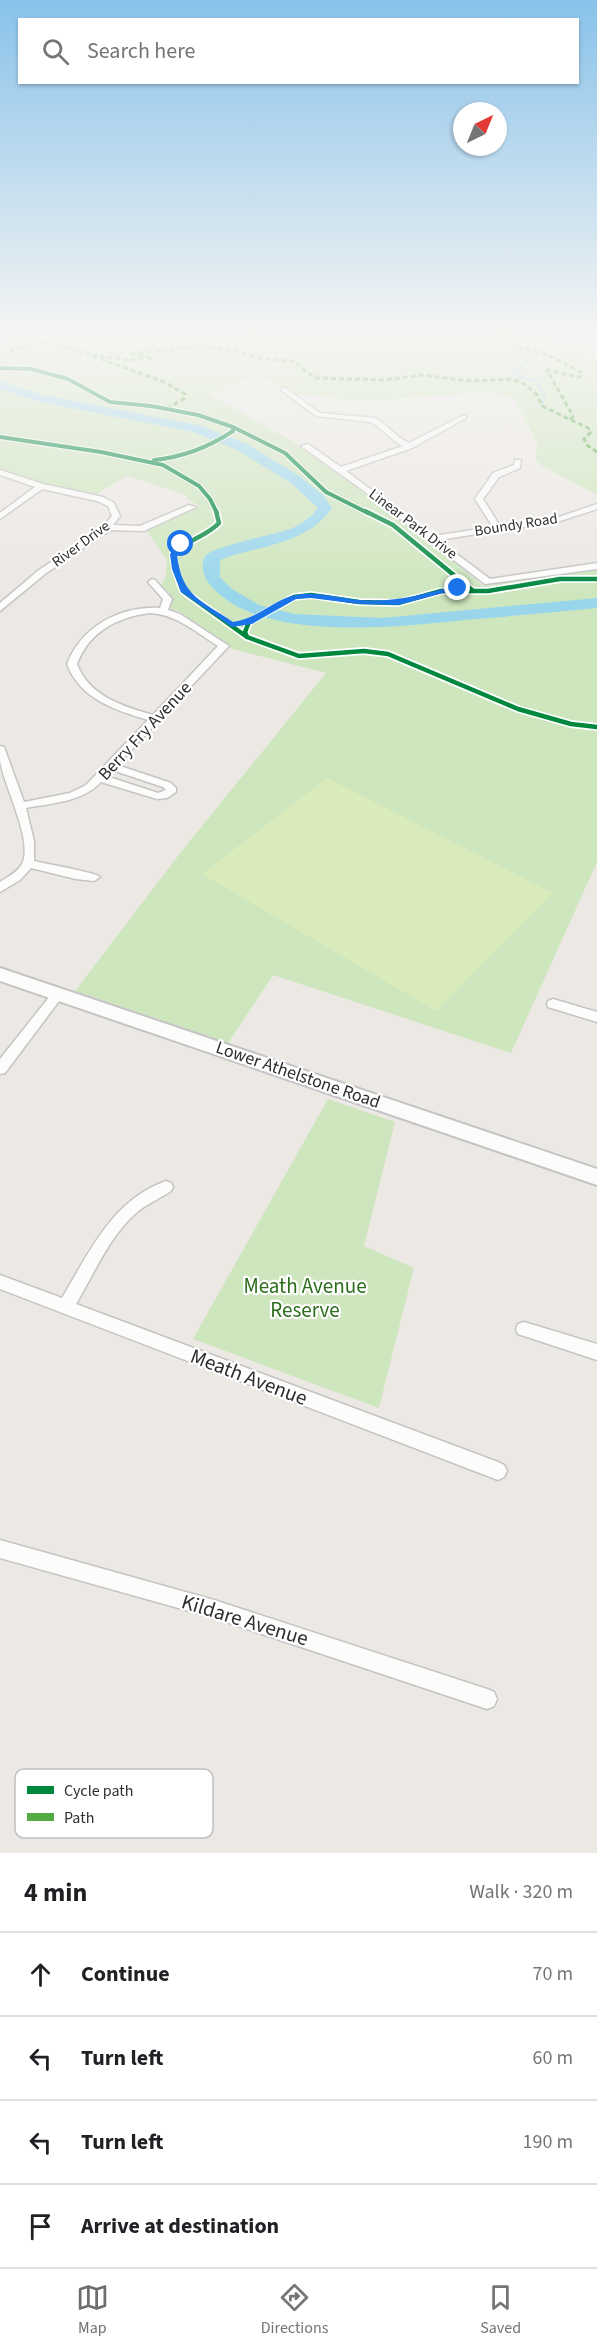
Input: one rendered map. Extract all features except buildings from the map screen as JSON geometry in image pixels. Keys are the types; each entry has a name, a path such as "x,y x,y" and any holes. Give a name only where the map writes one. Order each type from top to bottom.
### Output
{"street":[{"path":"375,421 394,439 409,447"},
{"path":"340,470 409,447 456,421"},
{"name":"Linear Park Drive","path":"305,446 433,538 488,582 597,566"},
{"path":"498,528 479,499 490,480 517,466 518,462"},
{"name":"River Drive","path":"0,472 41,486 105,501 111,505 116,516 108,527 42,572 0,608"},
{"path":"0,517 41,486"},
{"name":"Boundy Road","path":"433,538 557,520 597,506"},
{"path":"108,527 141,530 192,507"},
{"path":"152,582 168,599 163,611 139,611 112,619 79,648 72,664 77,678 111,705 155,719"},
{"name":"Berry Fry Avenue","path":"20,806 73,796 90,788 224,646 177,616 163,611"},
{"path":"0,749 3,763 20,806 31,855 24,870 0,888"},
{"path":"101,778 157,796 164,796 171,792 171,788 167,785 112,766"},
{"path":"28,863 94,877"},
{"name":"Lower Athelstone Road","path":"0,974 597,1177"},
{"path":"0,1069 58,993"},
{"path":"553,1004 597,1017"},
{"path":"66,1307 113,1231 127,1213 140,1202 166,1187"},
{"name":"Meath Avenue","path":"0,1282 498,1471"},
{"path":"524,1329 597,1352"},
{"name":"Kildare Avenue","path":"0,1549 214,1609 488,1699"}],"green space":[{"path":"0,421 257,421 294,442 422,535 483,586 597,569 597,862 511,1053 273,975 228,1043 75,991 181,852 326,673 229,648 225,642 177,610 170,609 172,601 169,592 161,586 166,575 167,560 146,530 200,506 187,499 186,495 127,476 95,495 43,484 0,469"},
{"path":"526,421 597,421 597,495 542,466 536,460 537,442"},
{"path":"327,778 553,893 436,1011 202,874"},
{"name":"Meath Avenue Reserve","path":"328,1099 395,1122 364,1246 414,1268 379,1408 193,1339"}],"waterway":[{"path":"159,421 197,429 242,447 296,480 319,499 325,508 310,525 289,535 238,548 212,558 212,578 226,592 253,609 294,619 382,623 597,603"}],"marked path":[{"path":"574,421 591,432 584,439 588,446 597,452"}],"cycle path":[{"path":"217,421 285,453 326,492 393,525 472,590"},
{"path":"154,460 185,455 205,447 233,431 233,427"},
{"path":"0,437 139,459 170,468 199,486 214,506 219,523 209,532 184,545 173,554 175,569 183,591 247,637 299,656 364,651 388,654 518,709 571,724 597,727"},
{"path":"247,637 245,632 249,622 294,597 311,595 359,602 398,603 441,591 488,591 560,579 597,579"}],"route":[{"path":"181,544 173,554 175,569 183,591 232,625 249,622 294,597 311,596 380,604 413,600 458,588"}]}
